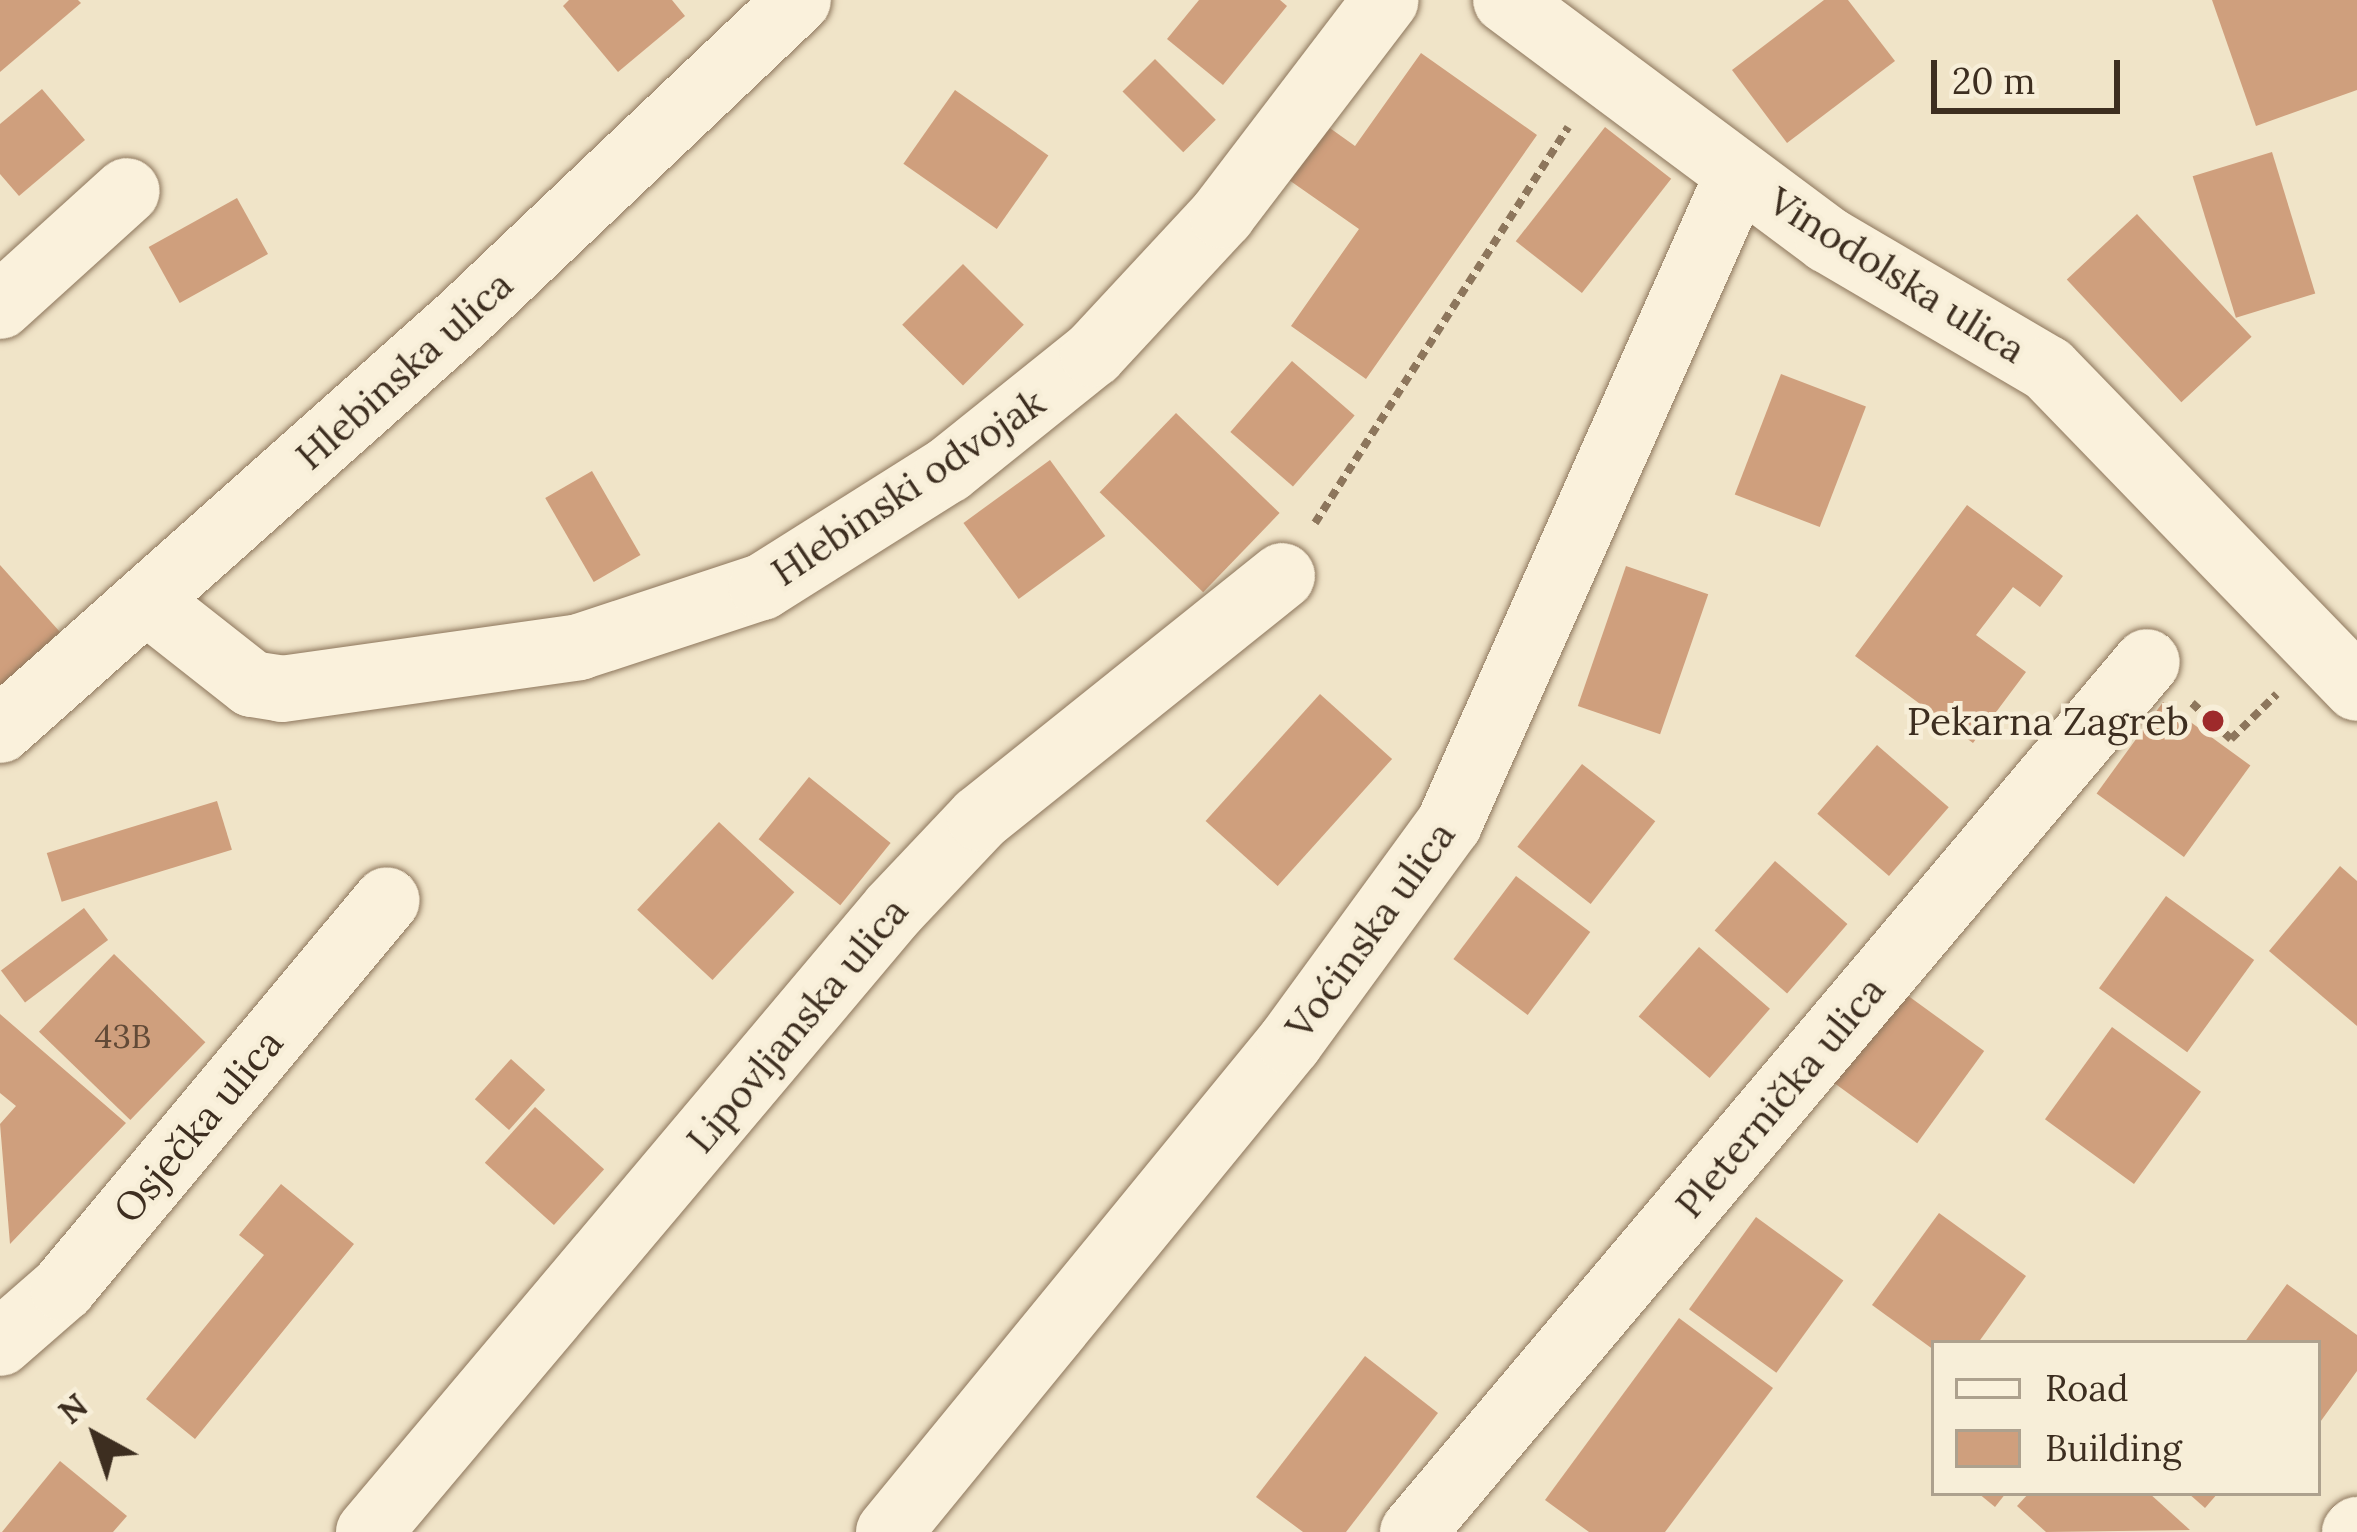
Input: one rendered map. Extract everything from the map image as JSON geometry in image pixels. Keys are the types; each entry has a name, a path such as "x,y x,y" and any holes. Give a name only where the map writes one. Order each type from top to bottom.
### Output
{"street":[{"name":"Hlebinska ulica","path":"0,730 148,602 798,0"},
{"name":"Hlebinski odvojak","path":"148,602 252,684 282,689 579,646 762,587 948,470 1093,354 1222,215 1385,0"},
{"name":"Vinodolska ulica","path":"1505,0 1608,70 1738,175 2048,369 2339,671"},
{"name":"Voćinska ulica","path":"889,1532 1290,1042 1449,824 1738,175"},
{"path":"0,306 128,191"},
{"name":"Lipovljanska ulica","path":"369,1532 980,818 1282,576"},
{"name":"Pleternička ulica","path":"1413,1532 2146,662"},
{"name":"Osječka ulica","path":"0,1343 63,1288 387,899"}],"path":[{"path":"1282,576 1608,70"},
{"path":"2146,662 2231,739 2339,671"}],"building":[{"path":"0,0 78,0 81,3 0,72"},
{"path":"569,0 672,0 685,16 618,72 563,6"},
{"path":"1199,0 1280,0 1287,6 1223,85 1167,39"},
{"path":"1824,0 1848,0 1895,61 1787,143 1732,70"},
{"path":"2212,0 2357,0 2357,90 2256,126"},
{"path":"1421,53 1537,135 1366,379 1291,326 1359,229 1289,180 1327,126 1355,146"},
{"path":"1155,59 1216,120 1183,152 1122,92"},
{"path":"42,89 85,140 19,196 0,174 0,124"},
{"path":"955,90 1048,155 997,229 903,164"},
{"path":"1605,127 1671,179 1582,293 1516,241"},
{"path":"2272,152 2315,294 2236,318 2193,176"},
{"path":"237,198 268,254 180,303 149,247"},
{"path":"2137,214 2252,337 2181,402 2067,279"},
{"path":"963,264 1024,325 963,386 902,325"},
{"path":"1292,361 1355,415 1293,486 1230,432"},
{"path":"1781,374 1866,407 1820,527 1735,494"},
{"path":"1176,413 1280,513 1203,592 1100,492"},
{"path":"1050,460 1105,536 1019,599 963,523"},
{"path":"592,471 640,555 594,582 545,498"},
{"path":"1967,505 2063,576 2040,607 2013,587 1976,635 2026,672 1973,743 1855,656"},
{"path":"0,565 60,632 0,686"},
{"path":"1626,566 1708,594 1660,734 1578,706"},
{"path":"1320,694 1392,759 1278,886 1206,821"},
{"path":"2163,702 2250,765 2184,857 2097,793"},
{"path":"1877,745 1949,807 1889,876 1817,814"},
{"path":"1582,764 1655,821 1591,904 1517,847"},
{"path":"809,777 891,843 840,905 759,839"},
{"path":"217,801 232,850 62,902 47,853"},
{"path":"719,822 794,892 712,980 637,910"},
{"path":"1775,861 1847,924 1787,993 1715,930"},
{"path":"2340,866 2357,881 2357,1026 2269,951"},
{"path":"1516,876 1590,932 1528,1015 1453,959"},
{"path":"2166,896 2254,960 2187,1052 2099,988"},
{"path":"84,908 108,940 25,1003 1,971"},
{"path":"1699,947 1770,1009 1710,1078 1639,1016"},
{"path":"114,954 205,1042 130,1120 39,1032"},
{"path":"1896,987 1984,1051 1917,1143 1829,1079"},
{"path":"0,1014 126,1123 10,1244 0,1124 16,1106 0,1093"},
{"path":"2112,1027 2201,1092 2134,1184 2045,1119"},
{"path":"511,1059 545,1090 509,1130 475,1099"},
{"path":"535,1107 604,1169 554,1225 485,1163"},
{"path":"281,1184 354,1244 195,1439 146,1399 264,1255 239,1235"},
{"path":"1939,1213 2026,1276 1980,1340 1931,1340 1931,1348 1872,1305"},
{"path":"1756,1217 1843,1280 1776,1373 1689,1309"},
{"path":"2287,1284 2357,1335 2357,1371 2321,1421 2321,1340 2246,1340"},
{"path":"1679,1318 1773,1388 1665,1532 1589,1532 1545,1500"},
{"path":"1365,1356 1438,1413 1346,1532 1303,1532 1256,1497"},
{"path":"60,1461 127,1516 113,1532 2,1532"},
{"path":"1982,1496 2004,1496 1995,1507"},
{"path":"2026,1496 2152,1496 2190,1530 2046,1532 2017,1506"},
{"path":"2191,1496 2215,1496 2205,1508"}],"place":[{"name":"Pekarna Zagreb","path":"2213,721"}]}
